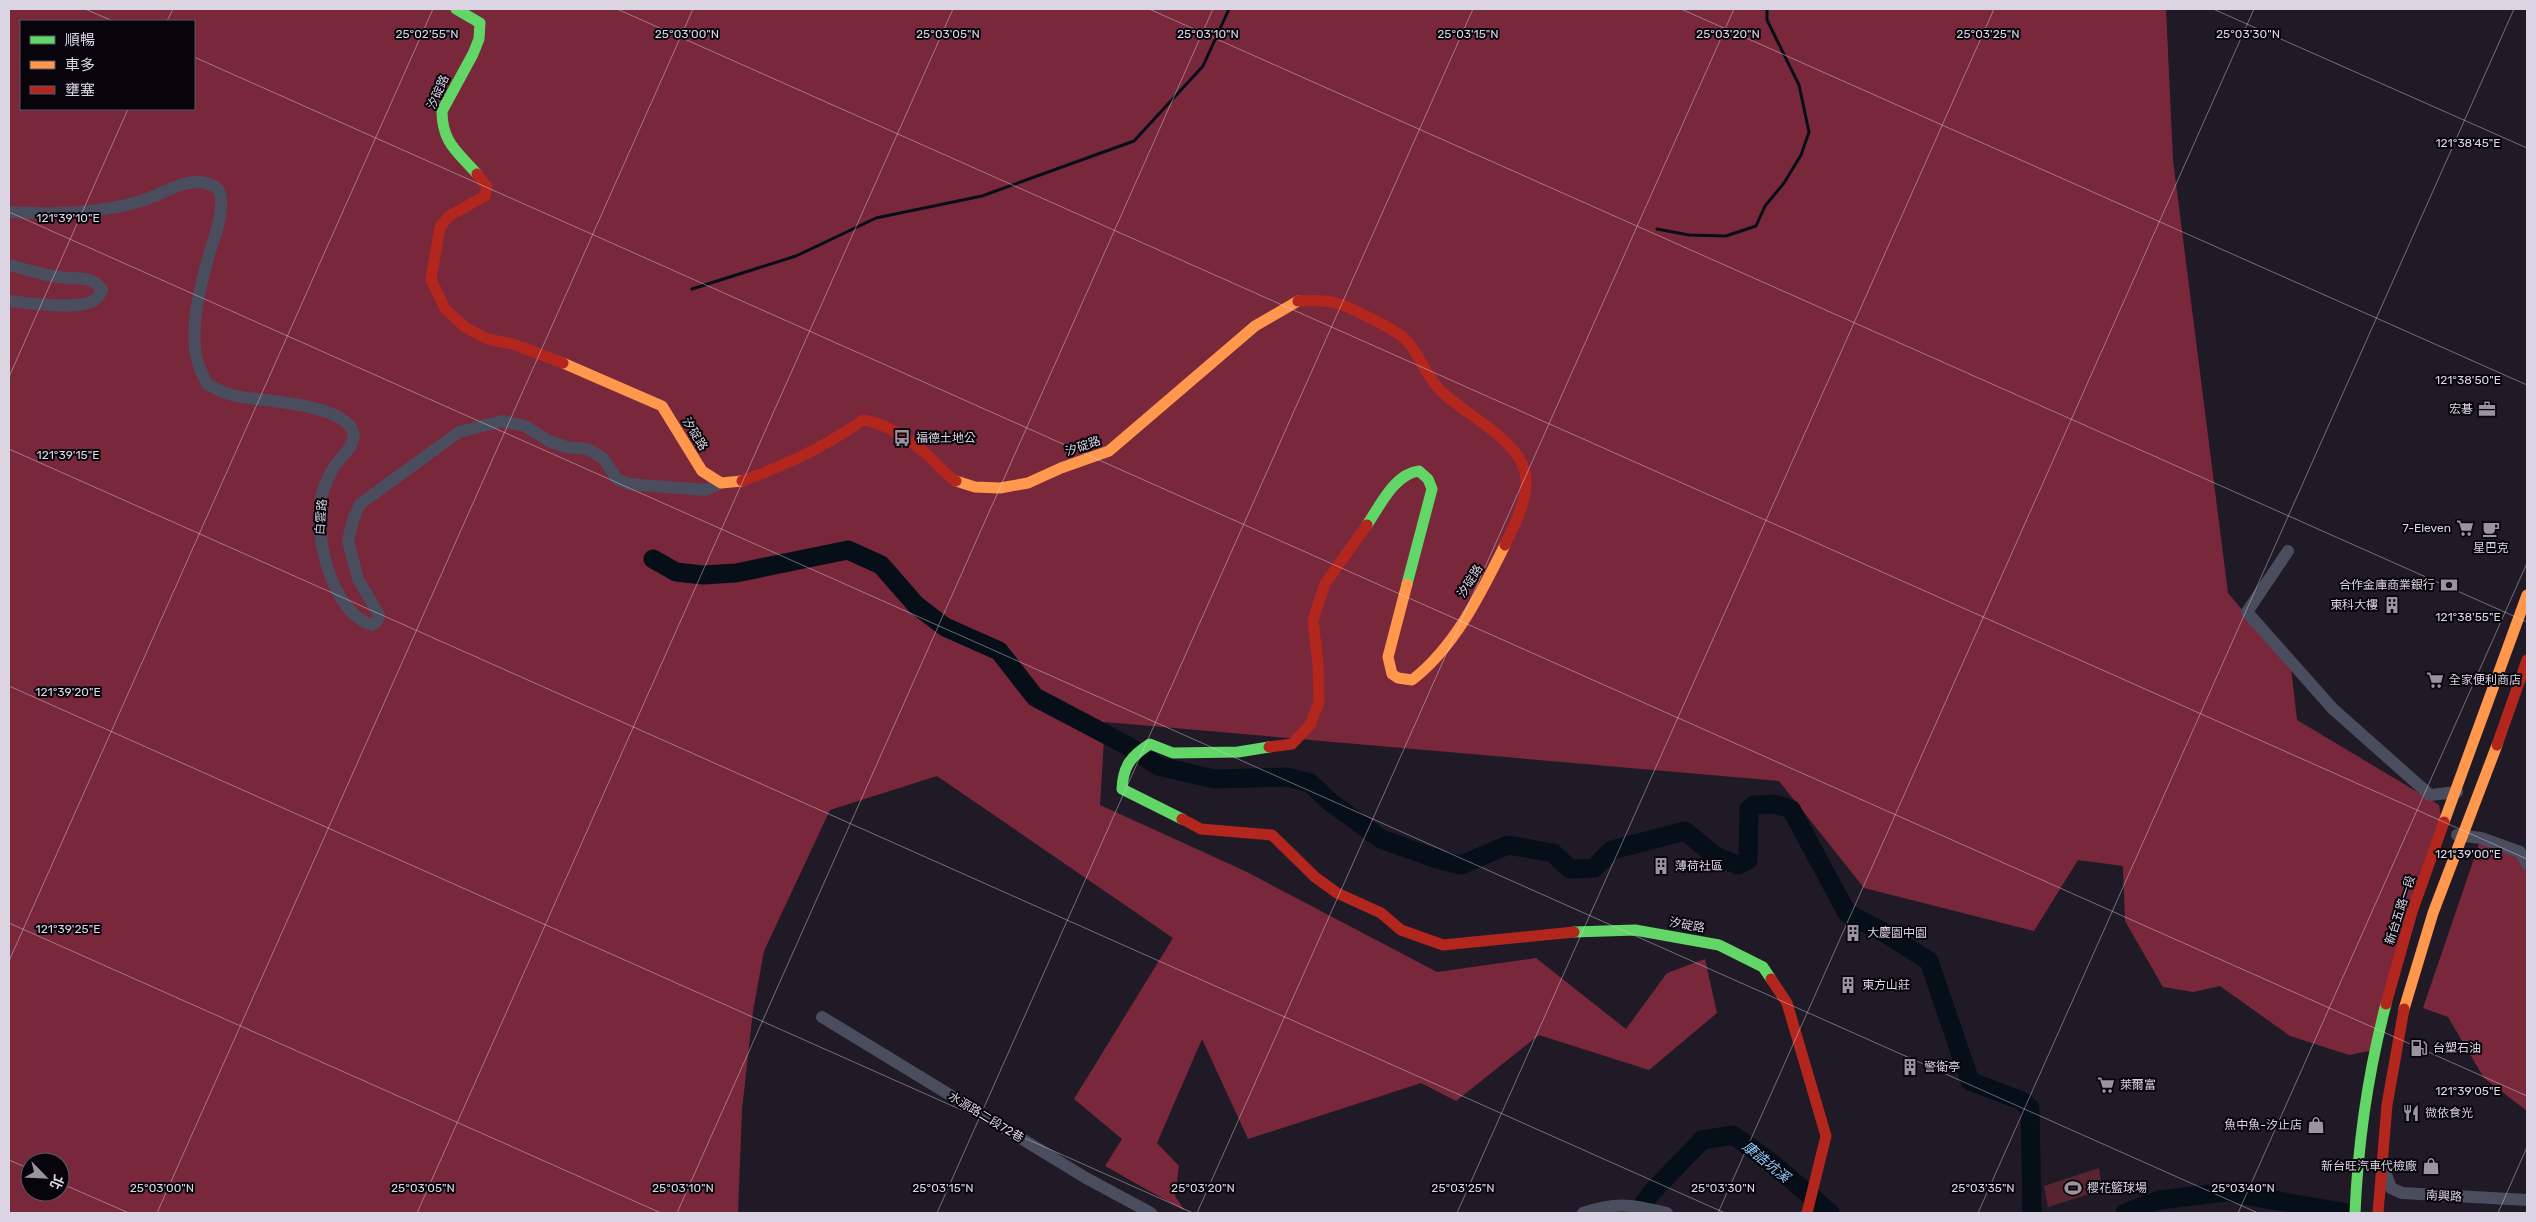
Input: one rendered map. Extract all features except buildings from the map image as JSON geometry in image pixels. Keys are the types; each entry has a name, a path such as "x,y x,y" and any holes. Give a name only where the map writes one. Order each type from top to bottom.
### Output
{"street":[{"name":"汐碇路","path":"456,9 480,23 478,39 442,111 440,122 446,142 474,168 487,187 485,196 449,216 440,227 431,279 445,309 466,327 487,339 513,344 575,367 662,406 702,471 721,483 740,482 770,471 836,438 863,420 877,422 923,451 954,480 975,487 1000,488 1028,483 1061,468 1109,451 1255,326 1298,302 1310,300 1340,304 1404,337 1411,345 1429,378 1454,405 1497,436 1515,452 1526,472 1527,490 1494,569 1437,659 1412,680 1398,678 1392,674 1388,657 1432,489 1428,479 1419,471 1410,472 1397,482 1325,584 1320,595 1312,620 1318,663 1319,702 1310,725 1302,736 1292,744 1238,752 1173,753 1150,744 1126,762 1122,771 1122,789 1201,828 1272,835 1315,877 1337,893 1381,913 1401,930 1443,945 1593,930 1635,930 1719,945 1763,967 1787,1002 1826,1136 1808,1208"},
{"name":"白雲路","path":"9,212 44,214 74,212 144,200 182,184 203,182 215,186 222,195 220,223 199,292 195,338 198,363 207,384 230,395 300,406 330,414 349,425 354,434 352,446 336,465 323,489 319,534 342,599 348,610 362,622 372,625 377,621 378,616 358,579 348,541 360,504 459,432 502,421 525,426 549,441 566,447 587,449 603,458 617,479 630,484 705,490 721,483"},
{"path":"9,265 59,277 82,277 97,282 102,290 98,299 89,303 9,301"},
{"path":"2288,551 2248,612 2333,709 2410,779 2430,795 2457,792 2474,801"},
{"name":"新台五路一段","path":"2355,1213 2357,1157 2377,1041 2412,912 2527,595"},
{"path":"2378,1213 2381,1161 2390,1085 2407,1000 2429,925 2460,836 2527,660"},
{"path":"2443,829 2460,836 2490,837 2522,847 2527,857"},
{"path":"2481,838 2520,852 2527,864"},
{"name":"水源路二段72巷","path":"822,1017 1086,1178 1151,1213"},
{"path":"2357,1157 2381,1161"},
{"name":"南興路","path":"2381,1161 2391,1188 2402,1193 2527,1200"},
{"path":"1583,1213 1606,1205 1628,1205 1667,1213"}],"shaded area":[{"path":"9,9 2166,9 2173,160 2228,593 2291,668 2297,720 2439,805 2443,829 2374,1050 2349,1055 2290,1036 2220,986 2193,992 2163,987 2125,921 2123,866 2078,860 2034,931 1864,888 1779,781 1105,722 1100,805 1245,871 1437,972 1536,958 1626,1029 1667,973 1705,959 1717,1013 1649,1070 1539,1035 1456,1101 1421,1083 1248,1139 1202,1039 1157,1143 1179,1166 1175,1196 1185,1211 1105,1166 1122,1139 1074,1099 1173,938 937,776 830,810 764,951 753,1011 742,1110 738,1213 9,1213"},
{"path":"2481,838 2520,852 2527,864 2527,1111 2484,1078 2448,1017 2423,1008"},
{"name":"櫻花籃球場","path":"2099,1168 2102,1190 2048,1207 2044,1186"}],"waterway":[{"path":"692,289 796,256 876,218 982,196 1134,141 1203,66 1229,9"},
{"path":"1657,229 1689,235 1726,236 1756,226 1765,206 1784,183 1801,155 1809,132 1799,85 1767,20 1767,9"},
{"path":"653,559 676,572 703,575 736,573 848,550 881,565 916,605 945,627 999,651 1035,697 1128,746 1158,766 1214,779 1287,777 1310,783 1329,801 1381,839 1440,860 1461,865 1508,845 1553,853 1570,869 1594,868 1612,850 1685,831 1715,856 1738,865 1748,860 1749,809 1754,805 1774,804 1791,809 1847,913 1883,932 1929,961 1970,1081 2022,1101 2030,1108 2032,1213"},
{"name":"康誥坑溪","path":"1637,1213 1651,1193 1702,1140 1733,1135 1772,1163 1830,1213"},
{"name":"康誥坑溪","path":"2125,1213 2159,1200 2226,1192 2348,1213"}],"traffic: fast":[{"path":"456,9 480,23 479,39 473,54 442,111 443,122 452,146 477,174"},
{"path":"1367,525 1383,500 1402,478 1410,473 1419,471 1428,479 1432,489 1407,584"},
{"path":"1182,819 1122,789 1126,768 1133,757 1150,744 1173,753 1238,752 1269,747"},
{"path":"1574,932 1635,930 1719,945 1763,967 1771,979"},
{"path":"2355,1213 2365,1108 2386,1004"}],"traffic: slow":[{"path":"956,481 975,487 1000,488 1028,483 1061,468 1109,451 1255,326 1298,301"},
{"path":"563,363 662,406 702,471 721,483 742,481"},
{"path":"1407,584 1388,657 1392,674 1398,678 1412,680 1441,652 1466,618 1505,545"},
{"path":"2444,822 2527,595"},
{"path":"2404,1009 2433,913 2497,745"}],"traffic: jam":[{"path":"477,174 487,187 485,196 449,216 440,227 431,279 445,309 465,327 487,339 513,344 563,363"},
{"path":"1298,301 1340,304 1399,334 1409,343 1435,385 1512,449 1520,460 1525,472 1526,481 1521,510 1505,545"},
{"path":"742,481 804,455 863,420 879,424 903,437 924,452 947,475 956,481"},
{"path":"1269,747 1292,744 1310,725 1319,702 1318,663 1313,620 1325,584 1367,525"},
{"path":"2497,745 2527,660"},
{"path":"1182,819 1201,829 1272,835 1315,877 1337,893 1381,913 1401,930 1443,945 1574,932"},
{"path":"2386,1004 2412,912 2444,822"},
{"path":"1771,979 1787,1003 1826,1136 1807,1213"},
{"path":"2378,1213 2387,1105 2404,1009"}],"place":[{"name":"宏碁","path":"2487,409"},
{"name":"福德土地公","path":"902,438"},
{"name":"7-Eleven","path":"2465,528"},
{"name":"星巴克","path":"2491,529"},
{"name":"合作金庫商業銀行","path":"2449,585"},
{"name":"東科大樓","path":"2392,605"},
{"name":"全家便利商店","path":"2435,680"},
{"name":"薄荷社區","path":"1661,866"},
{"name":"大慶園中園","path":"1853,933"},
{"name":"東方山莊","path":"1848,985"},
{"name":"台塑石油","path":"2419,1048"},
{"name":"警衛亭","path":"1910,1067"},
{"name":"萊爾富","path":"2106,1085"},
{"name":"微依食光","path":"2411,1113"},
{"name":"魚中魚-汐止店","path":"2316,1125"},
{"name":"新台旺汽車代檢廠","path":"2431,1166"},
{"name":"櫻花籃球場","path":"2073,1188"}]}
